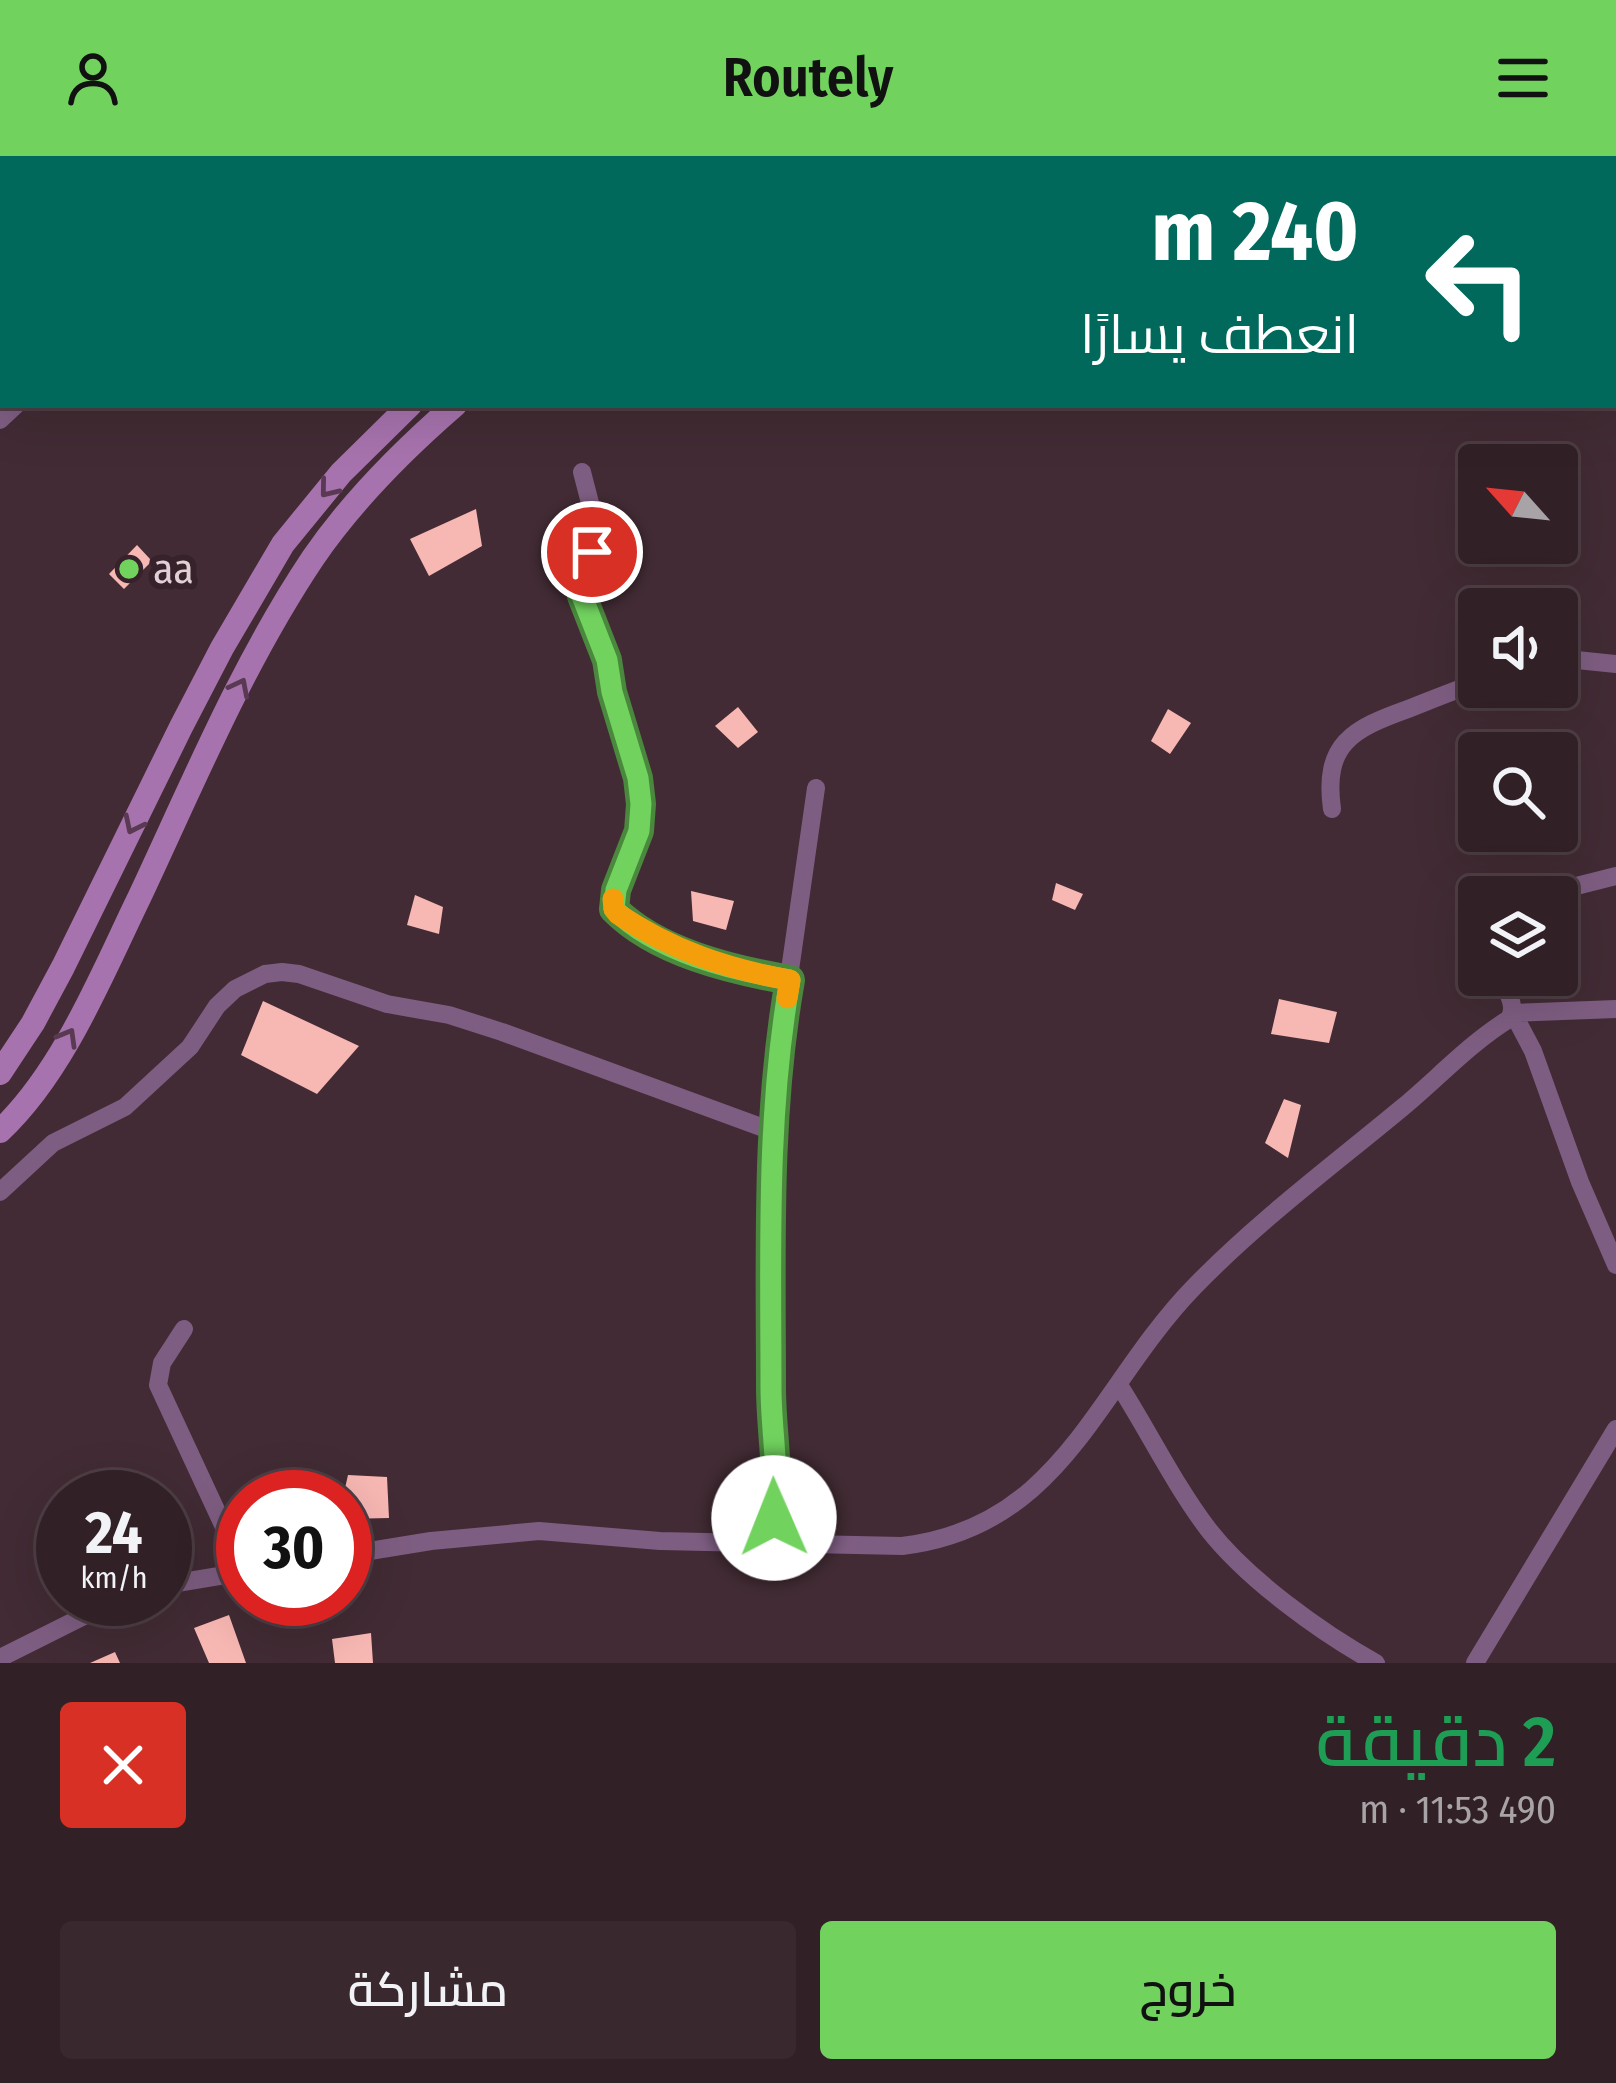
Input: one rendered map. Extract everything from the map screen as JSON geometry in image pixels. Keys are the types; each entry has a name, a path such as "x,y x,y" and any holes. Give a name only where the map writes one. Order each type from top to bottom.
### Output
{"main road":[{"path":"0,1073 64,967 222,648 284,544 341,472 407,408"},
{"path":"0,1131 49,1070 80,1016 217,732 293,590 348,513 399,456 452,408"}],"street":[{"path":"582,472 596,530 582,596 607,660 641,804 639,831 616,890 614,909 661,941 697,957 790,980"},
{"path":"1578,660 1616,664"},
{"path":"1332,809 1331,768 1355,732 1376,719 1458,690"},
{"path":"756,1544 769,1528 776,1505 771,1419 772,1131 816,788"},
{"path":"1578,886 1616,876"},
{"path":"0,1192 53,1143 124,1108 190,1048 217,1006 236,989 266,974 282,972 502,1032 772,1131"},
{"path":"1509,996 1616,1265"},
{"path":"1513,1013 1616,1009"},
{"path":"372,1551 538,1532 660,1541 902,1546 933,1543 983,1524 1014,1505 1052,1471 1164,1320 1246,1236 1513,1013"},
{"path":"184,1328 162,1363 158,1385 216,1511"},
{"path":"1119,1385 1211,1532 1273,1592 1376,1663"},
{"path":"1475,1663 1616,1429"},
{"path":"0,1658 61,1626"}],"building":[{"path":"476,509 482,546 429,576 410,539"},
{"name":"aa","path":"137,545 149,564 124,589 109,574"},
{"path":"738,707 758,732 738,748 715,726"},
{"path":"1168,709 1191,723 1170,754 1151,741"},
{"path":"1056,883 1083,894 1075,910 1052,900"},
{"path":"691,891 734,901 726,930 693,921"},
{"path":"415,895 443,907 439,934 407,925"},
{"path":"1279,999 1337,1012 1329,1043 1271,1034"},
{"path":"263,1001 359,1046 317,1094 241,1055"},
{"path":"1284,1099 1301,1105 1288,1158 1265,1143"},
{"path":"372,1476 387,1477 389,1518 372,1518"},
{"path":"216,1620 216,1626 233,1626 246,1663 209,1663 194,1628"},
{"path":"371,1633 373,1663 335,1663 332,1639"},
{"path":"115,1652 120,1663 90,1663"}],"slow traffic":[{"path":"613,899 618,914 661,941 730,967 790,980 787,998"}],"place":[{"name":"aa","path":"129,569"}],"route":[{"path":"592,552 582,596 607,660 641,804 639,831 616,890 614,909 661,941 697,957 790,980 772,1131 774,1518"}]}
